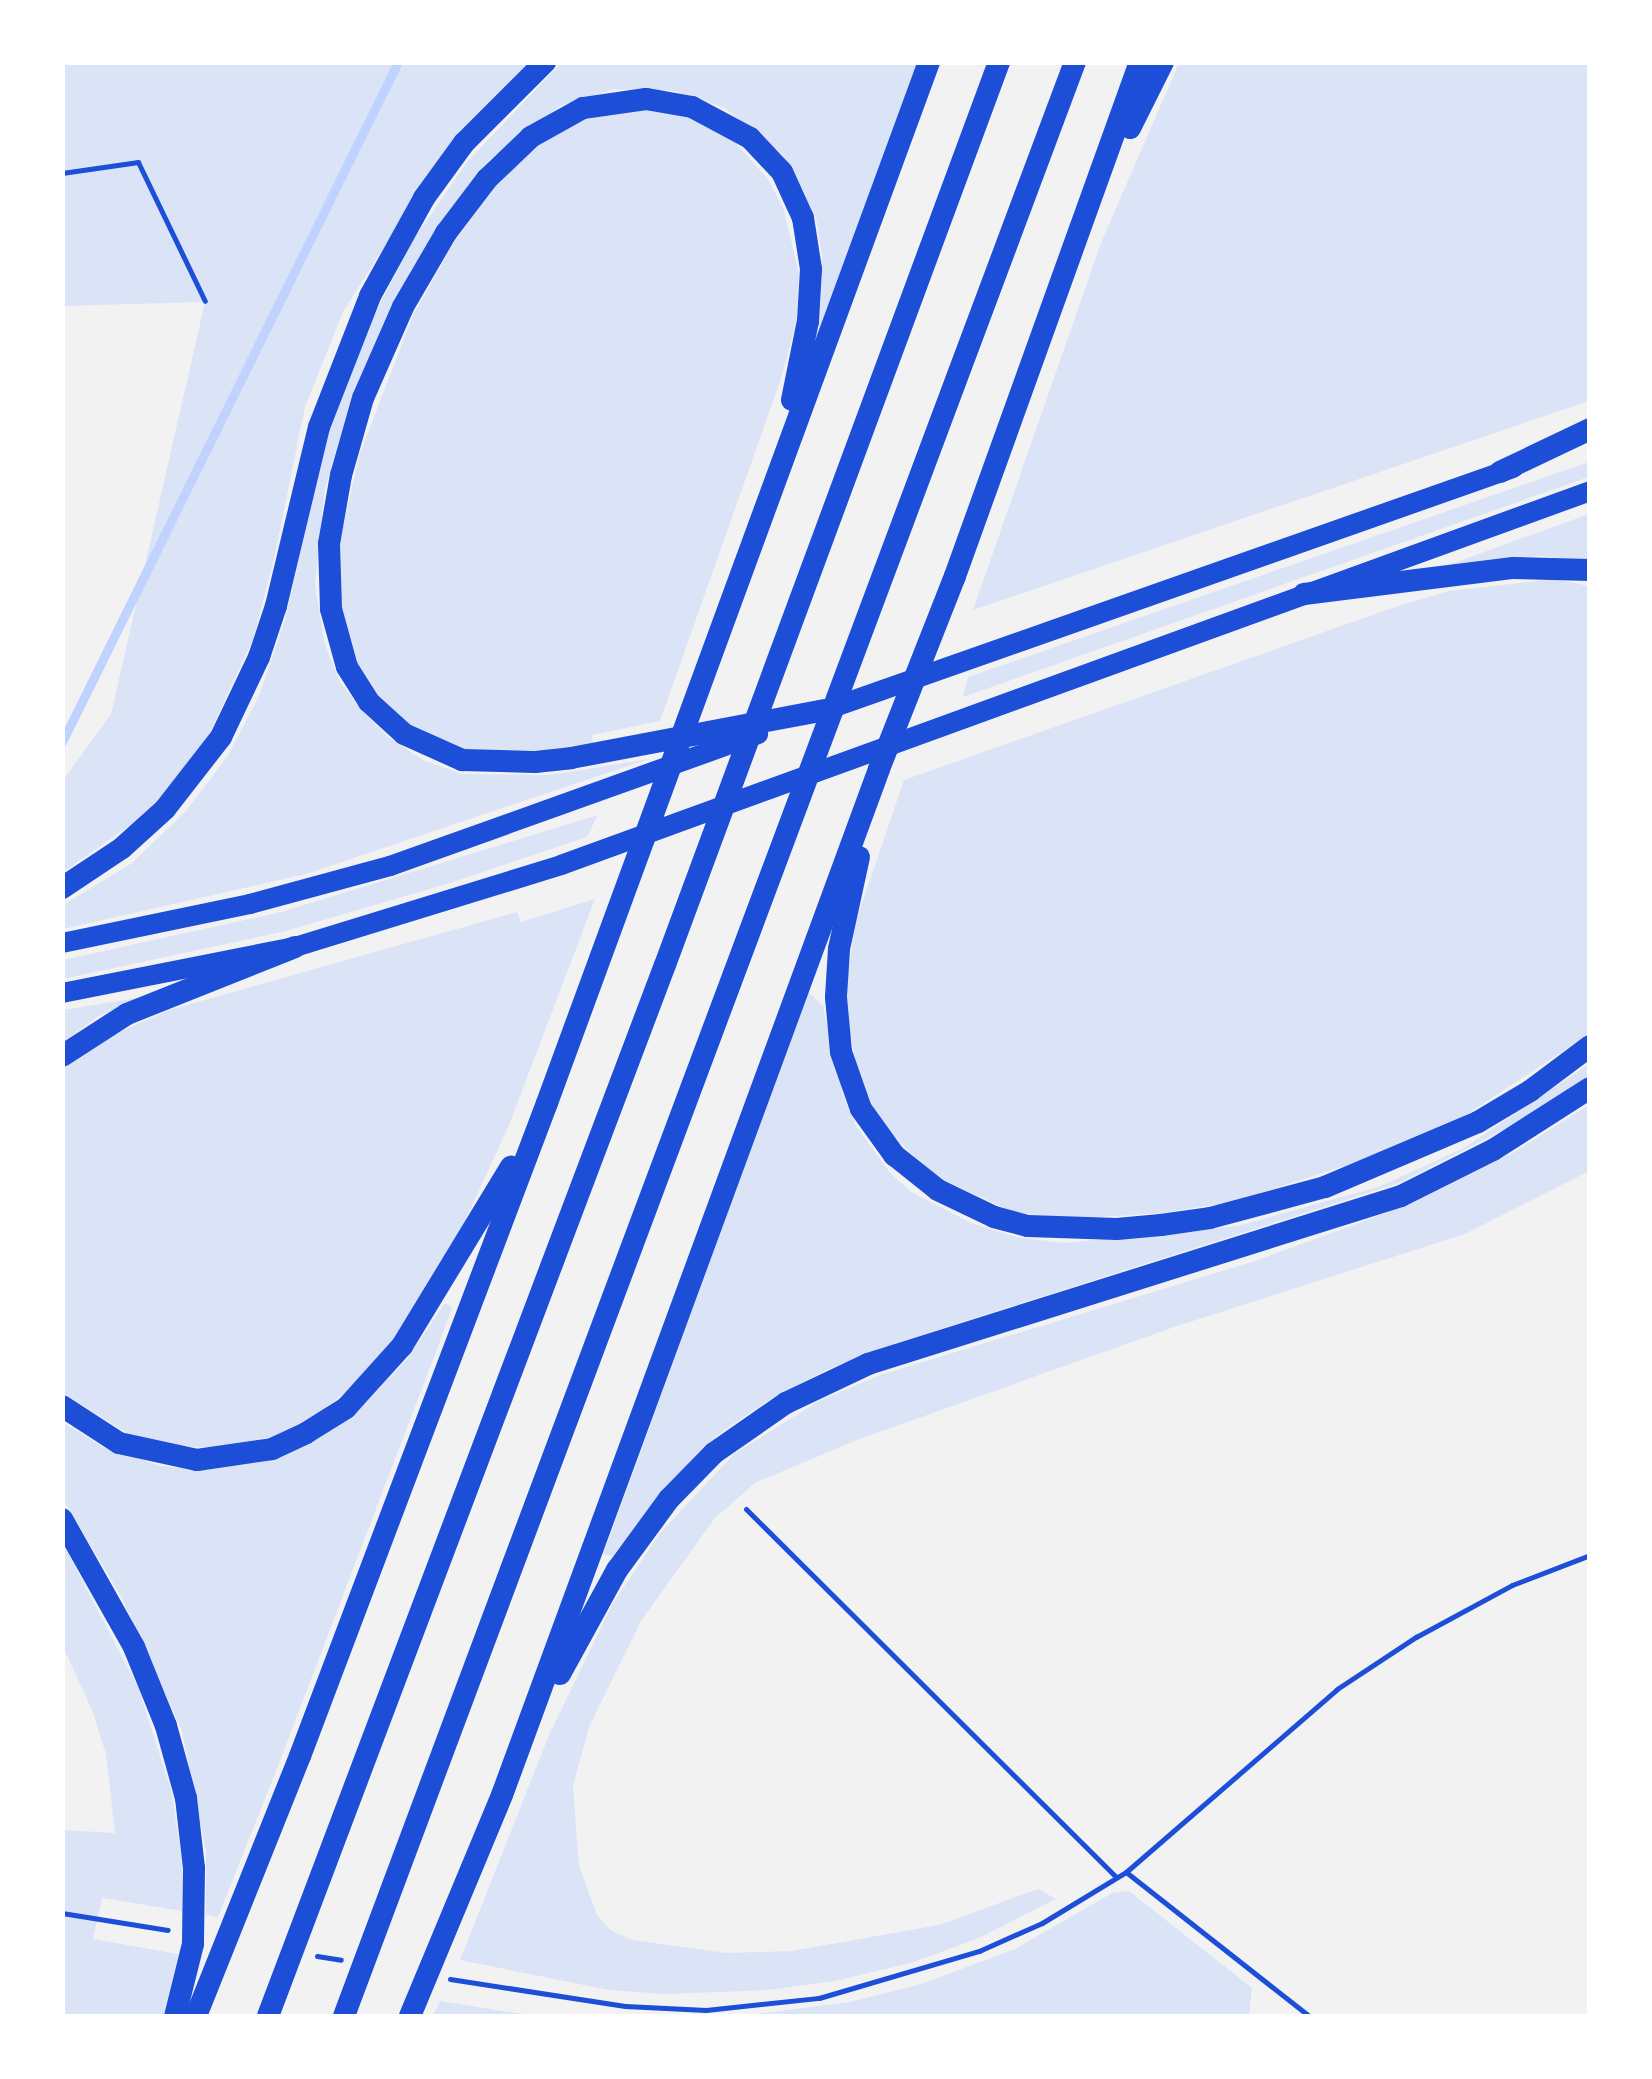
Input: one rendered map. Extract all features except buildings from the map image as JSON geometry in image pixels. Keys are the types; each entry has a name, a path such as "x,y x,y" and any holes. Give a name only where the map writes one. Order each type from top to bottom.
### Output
{"highway":[{"path":"62,888 122,848 166,809 221,737 259,657 319,427 370,296 424,198 464,143 545,62"},
{"path":"196,2016 300,1756 547,1104 929,62"},
{"path":"268,2016 672,947 999,62"},
{"path":"344,2016 1074,62"},
{"path":"410,2016 502,1794 879,769 955,576 1140,62"},
{"path":"1070,253 1163,62"},
{"path":"768,496 803,349 811,290 804,218 782,172 732,125 671,102 602,102 546,128 517,148 469,201 428,262 397,320 363,398 340,475 329,544 328,586 334,632 347,666 369,702 404,734 462,760 534,762 572,758 824,710"},
{"path":"1500,472 1590,429"},
{"path":"62,943 250,904 390,866 1590,440"},
{"path":"62,1056 127,1014 295,947 560,865 1590,490"},
{"path":"1304,594 1494,569 1561,566 1590,570"},
{"path":"879,769 840,949 836,996 841,1052 861,1109 894,1155 938,1190 994,1217 1028,1226 1117,1229 1210,1218 1278,1201 1325,1187 1478,1122 1530,1091 1590,1046"},
{"path":"62,994 295,947"},
{"path":"502,1794 587,1618 632,1548 691,1475 757,1420 868,1364 1401,1196 1493,1150 1590,1088"},
{"path":"62,1406 119,1443 197,1460 272,1449 306,1433 346,1408 402,1346 431,1306 547,1104"},
{"path":"62,1519 134,1647 166,1726 186,1798 194,1868 193,1944 175,2016"}],"path":[{"path":"62,173 138,162 206,301"},
{"path":"746,1509 1116,1878"},
{"path":"545,1996 706,2010 819,1998 979,1951 1042,1923 1126,1872 1337,1689 1416,1637 1512,1585 1590,1555"},
{"path":"1126,1872 1308,2016"},
{"path":"62,1913 95,1917"}],"shaded area":[{"path":"63,63 529,63 438,161 343,312 305,407 253,639 205,743 172,787 135,822 63,872 63,780 111,714 205,302 63,306"},
{"path":"561,63 920,63 809,368 821,300 822,256 816,218 782,154 725,108 675,91 614,89 560,106 489,160 411,270 351,400 325,488 315,585 325,645 340,682 362,711 388,737 423,760 462,774 550,775 649,759 306,874 63,929 63,905 132,863 186,811 227,757 259,696 285,620 328,435 373,317 414,239 467,162"},
{"path":"1179,63 1589,63 1589,401 973,610 1101,243"},
{"path":"645,109 689,117 732,139 768,179 784,210 799,274 797,319 782,376 660,721 592,735 593,748 479,752 454,747 404,722 385,705 353,656 339,603 340,541 359,456 413,315 455,241 498,182 542,143 584,119"},
{"path":"1589,462 1589,477 963,697 968,677"},
{"path":"1589,514 1589,562 1540,556 1443,567"},
{"path":"1554,579 1589,586 1589,1032 1580,1040 1461,1118 1376,1156 1232,1202 1162,1213 1070,1219 1013,1212 931,1174 881,1122 858,1077 849,1027 847,978 856,921 904,780 1398,606 1449,591"},
{"path":"598,815 587,837 450,883 286,931 63,979 63,960 281,912"},
{"path":"595,899 509,1125 459,1234 400,1332 357,1382 316,1416 272,1437 218,1447 184,1447 132,1436 63,1393 62,1071 67,1066 104,1039 169,1010 517,912 521,922"},
{"path":"808,992 823,1006 843,1095 856,1126 891,1174 913,1193 971,1223 1016,1237 1064,1243 1238,1226 1378,1187 1464,1148 1589,1064 1589,1075 1517,1123 1399,1183 899,1342 826,1370 764,1403 719,1434 664,1488 613,1556 603,1555"},
{"path":"142,997 97,1017 63,1042 63,1010"},
{"path":"1589,1105 1589,1171 1465,1234 1177,1326 857,1440 755,1483 715,1518 641,1621 589,1727 573,1786 579,1866 597,1915 610,1930 633,1940 726,1953 792,1951 939,1925 1038,1889 1056,1899 979,1938 914,1962 835,1981 768,1990 665,1994 609,1990 460,1960 549,1735 613,1603 660,1533 734,1454 819,1401 880,1375 1255,1261 1386,1213 1513,1153"},
{"path":"445,1303 452,1307 439,1344 278,1766 218,1917 206,1915 206,1851 182,1731 122,1598 63,1499 62,1422 103,1447 161,1466 206,1470 275,1459 320,1437 364,1405 407,1359"},
{"path":"62,1542 138,1687 172,1793 182,1864 182,1911 102,1898 93,1939 178,1954 163,2016 63,2016 63,1830 115,1833 106,1754 92,1710 63,1647"},
{"path":"1129,1891 1252,1988 1249,2016 741,2016 850,2002 921,1984 1015,1949 1112,1893"},
{"path":"440,2001 534,2016 433,2016"}],"waterway":[{"path":"62,742 398,62"}]}
